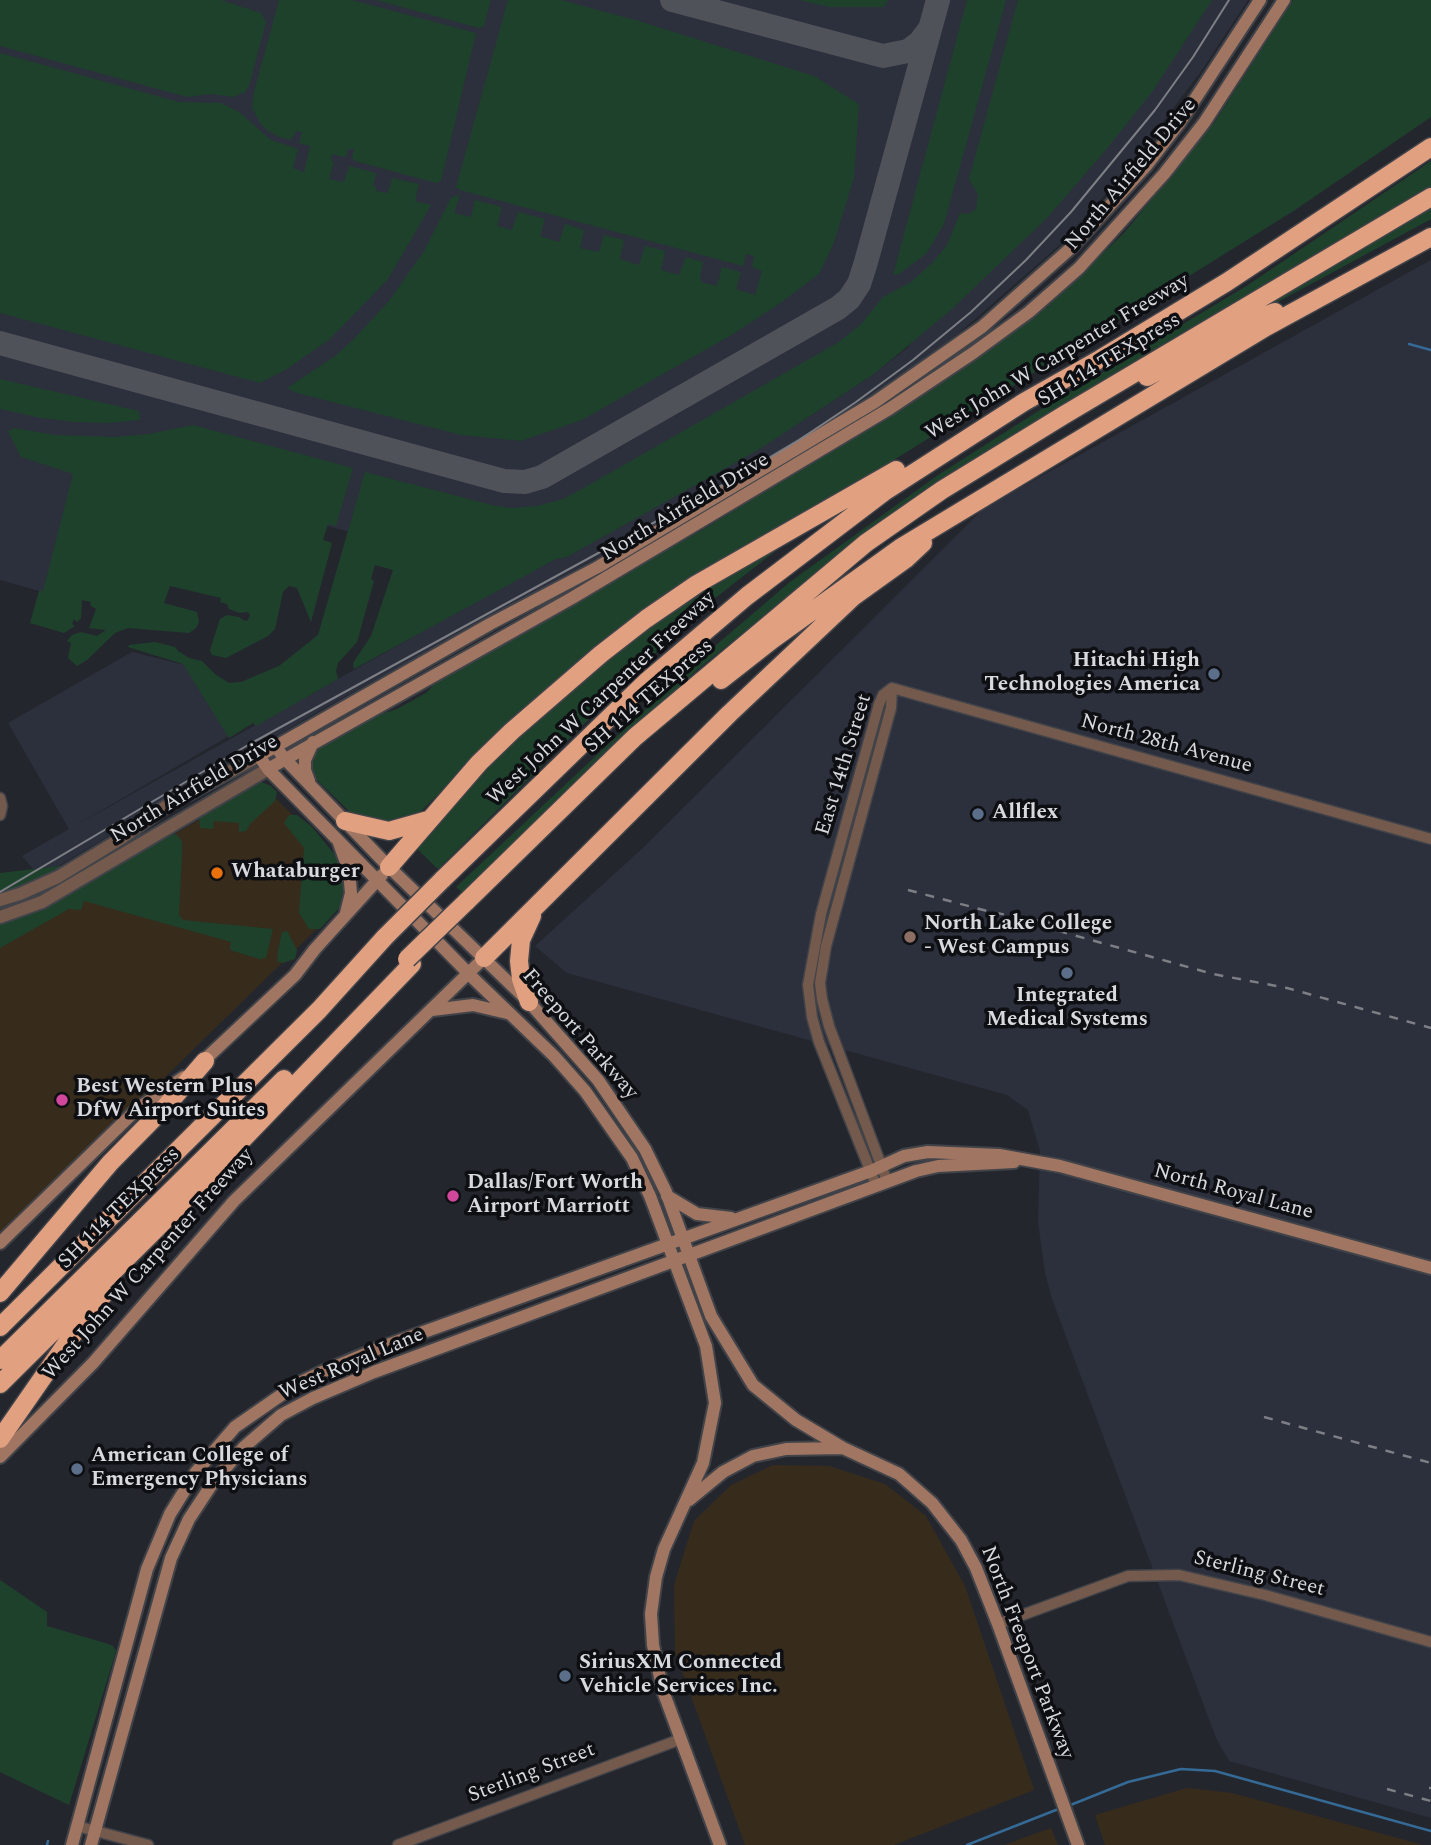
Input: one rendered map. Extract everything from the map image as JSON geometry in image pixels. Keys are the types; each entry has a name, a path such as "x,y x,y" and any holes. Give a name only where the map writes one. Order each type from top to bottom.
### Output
{"highway":[{"name":"West John W Carpenter Freeway","path":"0,1327 319,1010 385,937 442,880 648,680 747,596 884,492 1024,402 1227,282 1431,147"},
{"name":"SH 114 TEXpress","path":"468,904 635,737 866,543 942,489 1431,197"},
{"name":"West John W Carpenter Freeway","path":"0,1384 163,1222 409,962 468,904 678,715 782,632 900,548 1244,341 1431,237"},
{"path":"1064,415 1076,413 1256,319 1340,287"},
{"path":"384,874 428,820 512,730 646,619 708,578 878,482 993,408 1024,402"},
{"path":"484,958 729,714 830,618 853,597 906,559 951,517"},
{"path":"345,821 389,831 428,820"},
{"path":"529,1002 521,979 519,961 521,940 538,903"},
{"name":"SH 114 TEXpress","path":"0,1360 409,962"},
{"path":"0,1293 92,1183 205,1061"},
{"path":"0,1439 98,1300 155,1244 163,1222"}],"main road":[{"name":"North Airfield Drive","path":"259,756 490,624 621,553 875,402 982,327 1072,247 1109,209 1181,122 1260,0"},
{"name":"North Airfield Drive","path":"268,769 572,598 890,409 1029,312 1079,268 1164,174 1205,122 1284,0"},
{"path":"1222,60 1238,72"},
{"path":"312,788 305,770 305,761 313,742"},
{"name":"Freeport Parkway","path":"276,747 345,821 384,874 469,974 547,1048 578,1083 632,1158 669,1245 681,1285 706,1346 715,1403 703,1463 664,1549 656,1577 651,1614 653,1645 659,1674 681,1739"},
{"name":"Freeport Parkway","path":"259,756 268,769 338,839 484,958 529,1002 591,1072 624,1115 645,1149 667,1195 711,1316 753,1385 796,1420 843,1448"},
{"path":"338,839 349,871 351,893 345,916"},
{"path":"0,1243 137,1109 205,1061 295,975 384,874"},
{"name":"West John W Carpenter Freeway","path":"0,1457 93,1363 233,1201 484,958"},
{"path":"432,1010 472,1005 509,1014"},
{"path":"578,1083 591,1072"},
{"name":"North Royal Lane","path":"683,1239 877,1169 904,1156 928,1152 999,1155 1060,1166 1431,1268"},
{"name":"North Royal Lane","path":"882,1183 938,1166 1024,1161"},
{"name":"West Royal Lane","path":"91,1845 171,1558 189,1519 231,1460 256,1435 281,1415 341,1385 882,1183"},
{"path":"667,1195 697,1214 716,1218 738,1218"},
{"name":"West Royal Lane","path":"72,1845 147,1569 161,1532 196,1472 235,1427 297,1384 352,1359 683,1239"},
{"path":"408,1338 414,1357"},
{"path":"216,1447 231,1460"},
{"path":"686,1502 723,1472 753,1456 786,1449 843,1448"},
{"name":"North Freeport Parkway","path":"843,1448 899,1474 932,1503 961,1540 976,1568 998,1624 1078,1845"},
{"path":"127,1644 145,1649"},
{"path":"681,1739 720,1845"}],"street":[{"name":"North 28th Avenue","path":"891,688 1431,839"},
{"name":"East 14th Street","path":"877,1169 819,1042 812,1017 808,985 821,914 879,704 883,695 891,688"},
{"name":"East 14th Street","path":"882,1183 829,1026 821,999 820,983 826,946 891,708 891,688"},
{"name":"North Airfield Drive","path":"0,900 58,877 122,838 165,807 259,756"},
{"name":"North Airfield Drive","path":"0,916 42,902 268,769"},
{"path":"0,798 0,815"},
{"name":"Sterling Street","path":"998,1624 1128,1576 1179,1575 1265,1595 1431,1642"},
{"name":"Sterling Street","path":"398,1845 681,1739"},
{"path":"77,1826 148,1845"}],"shaded area":[{"path":"0,0 1058,0 1007,213 685,484 365,536 324,525 43,592 0,580"},
{"path":"1207,0 1248,0 1202,70 1130,166 1063,242 917,366 745,476 319,711 40,877 22,856 69,829 8,723 132,652 189,666 229,736 73,827 515,580 556,559 567,557 804,420 874,374 907,348"},
{"path":"1431,260 1431,1818 1229,1761 1216,1738 1052,1299 1045,1273 1038,1222 1040,1151 1028,1110 1007,1095 567,973 535,946 644,847 984,508"},
{"path":"261,784 330,851 325,921 0,1238 0,935"},
{"path":"773,1465 829,1466 885,1484 926,1516 965,1586 1034,1790 894,1845 745,1845 675,1652 674,1585 694,1521 731,1485"},
{"path":"1187,1788 1232,1793 1423,1845 1105,1845 1095,1815"},
{"path":"1051,1828 1058,1845 1004,1845"}],"green space":[{"path":"0,0 221,0 261,13 266,22 249,86 245,92 233,97 210,94 187,97 0,46"},
{"path":"279,0 352,0 476,33 441,181 436,183 355,161 352,158 354,149 348,149 347,155 343,157 332,154 331,160 334,162 329,179 344,182 349,166 376,173 373,186 376,191 388,193 392,178 419,184 415,201 431,205 388,279 330,339 287,369 260,383 0,313 0,53 179,102 221,103 239,112 271,140 298,149 293,168 304,172 310,146 299,143 302,132 296,131 291,140 279,137 260,123 252,107"},
{"path":"376,0 491,0 484,26 479,28"},
{"path":"508,0 561,0 639,21 814,76 859,104 854,178 833,245 819,274 730,336 582,420 521,441 461,435 297,393 287,388 335,356 389,301 424,251 451,198 460,195 454,213 471,217 475,200 502,207 497,226 512,230 518,212 545,219 540,236 559,242 565,224 584,230 580,248 599,252 604,235 624,240 620,259 639,265 645,246 665,251 661,270 679,275 686,257 703,262 700,278 702,282 717,286 722,267 741,272 736,289 755,295 762,271 752,267 754,256 746,254 743,266 456,187"},
{"path":"799,0 888,0 884,7 829,7"},
{"path":"967,0 1006,0 944,224 926,254 899,274 893,275"},
{"path":"1018,0 1212,0 1152,92 1047,218 951,310 874,374 758,450 567,557 556,559 354,669 353,663 371,636 393,570 375,565 371,579 374,581 357,642 338,663 338,679 256,726 253,723 229,738 183,664 128,647 155,642 175,647 189,658 202,661 229,683 241,682 279,666 318,635 365,472 496,506 537,506 563,499 839,342 861,324 883,297 911,282 933,262 947,245 960,213 968,214 976,209 978,195 969,179"},
{"path":"1293,0 1431,0 1431,117 1295,210 807,514 535,699 416,816 391,823 366,820 351,813 312,775 309,759 311,753 322,745 372,717 397,709 426,693 438,680 709,526 976,358 1044,305 1046,308 1124,233 1214,123"},
{"path":"1431,161 1431,192 903,512 791,594 697,670 462,892 456,887 695,663 790,582 938,475 1040,410 1248,285"},
{"path":"1431,206 1431,219 1204,342"},
{"path":"0,379 139,411 140,420 75,422 0,409"},
{"path":"193,425 353,468 336,526 328,524 323,540 332,543 311,622 297,588 289,586 283,592 275,629 268,636 226,658 212,655 210,650 220,619 227,615 245,621 250,615 248,612 240,613 229,609 227,604 220,602 221,598 170,586 164,603 197,612 199,622 196,628 189,633 128,628 115,633 77,666 68,658 71,643 67,641 72,635 81,632 97,636 106,630 89,628 96,609 90,605 91,602 82,600 81,618 77,622 74,619 72,624 75,626 64,633 30,623 39,591 43,591 73,474 21,457 8,431 14,428 56,435 114,437 149,434"},
{"path":"787,542 696,613 438,869 413,845 509,741 666,610"},
{"path":"261,782 277,792 275,801 246,831 239,832 239,823 214,821 213,829 200,828 199,817 202,813"},
{"path":"289,815 297,815 312,827 335,855 340,869 343,889 340,907 320,929 309,929 299,913 304,848 284,823"},
{"path":"175,834 182,842 179,915 183,920 273,929 266,958 259,959 230,950 231,942 84,901 81,910 69,909 0,948 0,873 86,863 116,856"},
{"path":"287,931 297,950 295,959 283,963 277,961 278,951 282,932"},
{"path":"0,1580 47,1612 47,1626 105,1643 113,1646 116,1651 69,1805 0,1772"}],"waterway":[{"path":"1409,344 1431,350"},
{"path":"1068,1806 1128,1782 1181,1769 1215,1771 1431,1831"},
{"path":"967,1845 1061,1808"},
{"path":"47,1845 48,1841"}],"taxiway":[{"path":"672,0 883,56 908,51 920,42 929,30"},
{"path":"0,343 504,481 525,482 542,477 838,308 849,299 859,284 866,262 938,0"}],"tram line":[{"path":"0,892 248,745 737,477 856,402 971,312 1026,260 1071,212 1155,110 1229,0"}],"railway":[{"path":"908,890 991,912 1051,923"},
{"path":"1041,926 1213,974 1287,988 1431,1028"},
{"path":"1264,1417 1431,1463"},
{"path":"1387,1789 1431,1801"}],"place":[{"name":"Hitachi High Technologies America","path":"1214,674"},
{"name":"Allflex","path":"978,814"},
{"name":"Whataburger","path":"217,873"},
{"name":"North Lake College - West Campus","path":"910,937"},
{"name":"Integrated Medical Systems","path":"1067,973"},
{"name":"Best Western Plus DfW Airport Suites","path":"62,1100"},
{"name":"Dallas/Fort Worth Airport Marriott","path":"453,1196"},
{"name":"American College of Emergency Physicians","path":"77,1469"},
{"name":"SiriusXM Connected Vehicle Services Inc.","path":"565,1676"}]}
